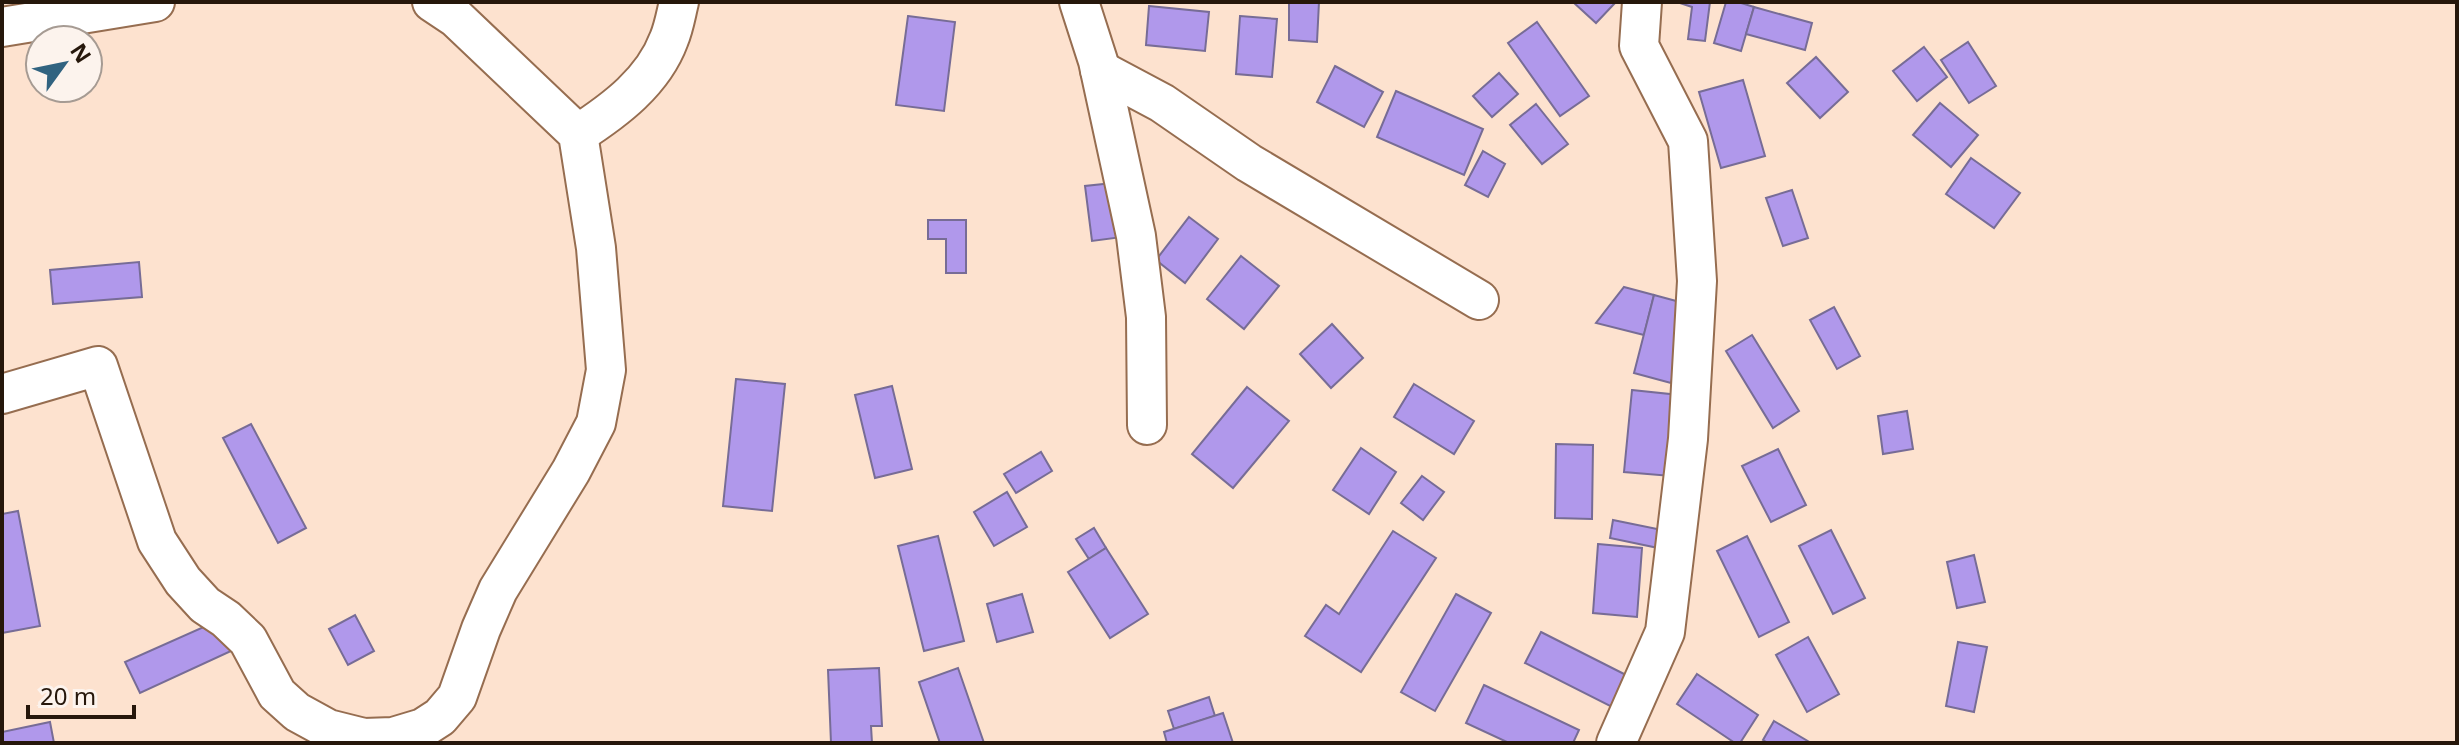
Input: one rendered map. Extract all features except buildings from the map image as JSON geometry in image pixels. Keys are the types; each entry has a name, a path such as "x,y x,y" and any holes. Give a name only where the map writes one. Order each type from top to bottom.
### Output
{"street":[{"path":"2,27 155,2"},
{"path":"2,394 98,366 157,541 205,605 248,640 277,694 297,712 328,729 364,738 393,737 423,728 440,717 457,697 498,590 571,471 596,423 606,370 596,248 578,134 456,18 432,2"},
{"path":"578,134 605,116 644,80 669,40 679,2"},
{"path":"1079,2 1100,70 1138,250 1146,317 1147,425"},
{"path":"1616,743 1665,632 1688,439 1697,281 1688,141 1639,46 1642,2"},
{"path":"1100,70 1162,103 1249,163 1479,300"}]}
